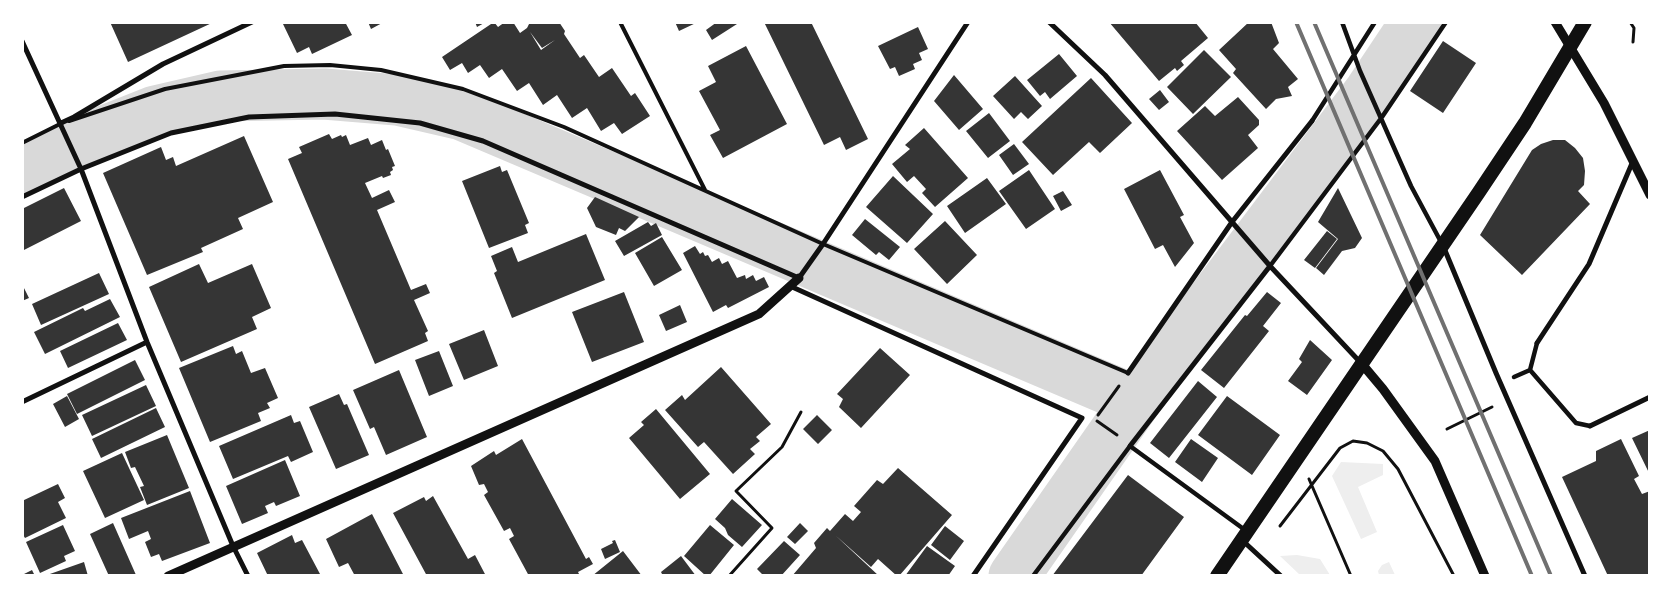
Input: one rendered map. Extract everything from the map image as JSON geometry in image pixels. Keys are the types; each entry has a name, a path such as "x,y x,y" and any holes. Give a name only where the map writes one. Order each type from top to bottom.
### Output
{"highway":[{"path":"1217,576 1243,535 1362,364 1525,123 1585,22"}],"street":[{"path":"61,123 163,64 252,22"},
{"path":"168,576 760,314 799,278 968,22"},
{"path":"1049,22 1105,75 1270,266 1362,364 1388,396 1435,461 1485,576"},
{"path":"1342,22 1360,71 1411,186 1443,245 1498,378 1585,576"},
{"path":"1128,373 1232,222 1312,121 1375,22"},
{"path":"1033,576 1382,117 1446,22"},
{"path":"1555,22 1604,103 1650,195"},
{"path":"22,41 81,169 147,342 233,546 248,576"},
{"path":"22,197 81,169 171,133 249,117 335,114 420,124 483,142 799,278"},
{"path":"1530,370 1537,343 1589,264 1633,160"},
{"path":"790,286 1082,418 973,576"},
{"path":"22,402 147,342"},
{"path":"1514,377 1530,370"},
{"path":"1530,370 1576,423 1590,426 1650,398"},
{"path":"1130,446 1243,535 1281,576"}],"lane":[{"path":"620,22 705,191"},
{"path":"22,143 61,123 165,89 284,66 330,64 381,70 463,89 564,127 823,244 1128,373"}],"path":[{"path":"1630,22 1634,28 1633,42"},
{"path":"1128,373 1095,420 1130,446"},
{"path":"1447,429 1500,403"},
{"path":"729,576 772,528 736,491 782,447 801,412"},
{"path":"1278,528 1340,448 1353,441 1367,443 1383,451 1398,469 1454,576"},
{"path":"1317,496 1351,576"}],"shaded area":[{"path":"1341,462 1383,464 1383,475 1358,487 1377,532 1361,539 1332,476"},
{"path":"1297,555 1320,559 1330,575 1300,575 1280,556"},
{"path":"1389,562 1395,575 1379,575 1378,571 1382,565"}],"building":[{"path":"110,22 214,22 128,62"},
{"path":"286,22 345,22 352,35 312,54 309,47 297,53 283,24"},
{"path":"368,22 384,22 371,29"},
{"path":"475,22 486,22 477,27"},
{"path":"494,22 498,27 505,22 513,22 520,33 527,28 530,22 559,22 565,31 564,34 580,58 584,55 599,77 612,68 631,96 635,93 650,116 622,134 614,123 601,131 587,108 572,118 557,95 543,105 529,83 517,91 502,69 489,78 480,65 468,73 462,63 450,70 442,57","holes":["530,32 542,48 555,40 541,50"]},
{"path":"675,22 698,22 679,31"},
{"path":"717,22 735,22 737,24 712,40 706,30"},
{"path":"764,22 811,22 868,139 846,150 840,137 824,145"},
{"path":"1109,22 1195,22 1208,38 1181,61 1184,65 1177,71 1175,68 1159,81"},
{"path":"1249,22 1271,22 1279,43 1273,49 1298,79 1288,87 1292,96 1276,99 1266,109 1233,73 1236,69 1219,50"},
{"path":"918,27 928,49 919,53 922,60 913,64 915,69 899,76 895,67 890,69 878,46"},
{"path":"1443,41 1476,63 1443,113 1410,91"},
{"path":"746,46 787,124 723,158 710,135 720,130 699,91 716,82 708,66"},
{"path":"1204,50 1231,77 1193,114 1167,87"},
{"path":"1059,54 1077,76 1050,99 1045,92 1040,96 1027,80"},
{"path":"954,75 983,109 959,130 934,101"},
{"path":"1015,76 1042,106 1028,119 1021,112 1014,119 993,96"},
{"path":"1091,78 1132,123 1100,153 1089,142 1053,175 1022,142"},
{"path":"1160,90 1169,102 1159,110 1149,99"},
{"path":"1238,97 1259,120 1259,125 1248,135 1258,148 1222,180 1177,131 1205,106 1215,116"},
{"path":"989,113 1010,141 988,158 966,131"},
{"path":"924,128 968,178 935,207 922,193 926,189 914,176 907,182 892,164 910,149 905,145"},
{"path":"329,134 332,139 346,135 350,145 368,138 371,145 382,140 386,150 388,149 395,166 392,167 391,175 383,178 382,176 365,183 372,198 389,190 395,202 377,210 411,290 426,284 430,293 414,300 428,331 425,333 428,341 375,364 288,159 302,153 299,147"},
{"path":"244,136 273,202 238,218 243,229 201,248 203,252 147,275 103,173 161,147 166,160 173,157 176,166"},
{"path":"1553,140 1565,140 1583,158 1585,171 1584,185 1578,191 1590,204 1522,275 1480,235 1532,150 1541,144"},
{"path":"1014,144 1029,164 1013,175 999,155"},
{"path":"500,166 502,172 507,170 529,223 525,225 528,233 489,248 462,181"},
{"path":"1029,170 1055,209 1026,229 999,191"},
{"path":"1160,170 1184,215 1180,217 1194,243 1175,267 1163,245 1155,249 1124,189"},
{"path":"893,176 933,214 907,243 866,207"},
{"path":"987,178 1006,204 965,233 947,206"},
{"path":"64,188 81,221 22,251 22,209"},
{"path":"1338,188 1362,238 1355,248 1342,251 1324,275 1316,268 1338,239 1318,222"},
{"path":"1063,191 1072,205 1061,211 1053,196"},
{"path":"595,197 639,217 625,231 619,228 616,235 596,227 587,208"},
{"path":"865,219 900,247 889,260 879,252 876,255 852,235"},
{"path":"945,221 977,255 947,284 914,249"},
{"path":"648,222 651,226 656,223 662,235 624,256 615,241"},
{"path":"1327,231 1337,239 1315,268 1304,260"},
{"path":"586,234 605,280 512,318 494,273 497,271 491,256 512,247 518,262"},
{"path":"662,237 682,270 654,286 635,253"},
{"path":"695,246 700,254 703,252 705,256 708,255 712,262 719,258 722,264 728,261 737,278 745,275 746,279 753,275 756,281 764,277 769,287 728,308 726,305 713,312 683,253"},
{"path":"199,264 208,283 252,264 271,308 252,317 257,329 181,362 149,287"},
{"path":"99,273 109,294 41,325 32,304"},
{"path":"22,284 29,298 22,301"},
{"path":"624,292 644,342 592,362 572,312"},
{"path":"1267,292 1281,303 1263,326 1269,331 1224,388 1201,370 1245,315 1247,316"},
{"path":"110,299 120,317 45,354 34,332 83,308 85,311"},
{"path":"680,305 687,322 666,331 659,315"},
{"path":"118,323 127,340 68,368 60,351"},
{"path":"484,330 498,366 464,380 449,344"},
{"path":"1310,340 1332,360 1307,395 1288,381 1302,362 1299,359"},
{"path":"233,346 236,354 242,351 251,373 265,368 278,398 267,403 270,408 258,413 261,421 210,442 179,368"},
{"path":"880,348 910,375 861,428 839,407 843,399 837,394"},
{"path":"439,351 453,386 429,396 415,360"},
{"path":"135,360 145,380 77,414 67,394"},
{"path":"721,367 771,424 756,437 760,441 750,449 755,454 733,474 704,442 698,447 665,410 682,395 685,400"},
{"path":"399,370 427,437 386,455 374,427 370,429 353,390"},
{"path":"1198,381 1217,397 1169,458 1150,443"},
{"path":"146,385 156,406 92,436 82,415"},
{"path":"339,394 344,405 347,404 369,455 336,469 309,407"},
{"path":"67,396 79,419 65,427 53,404"},
{"path":"1227,396 1280,435 1252,475 1198,435"},
{"path":"156,408 165,427 101,458 92,439"},
{"path":"656,409 710,474 680,499 629,438 644,425 641,422"},
{"path":"291,415 294,423 300,421 313,452 291,462 288,456 233,479 219,446"},
{"path":"817,415 832,430 818,444 803,429"},
{"path":"1650,430 1650,475 1632,438"},
{"path":"167,435 189,488 147,505 140,487 144,486 135,467 131,468 125,452"},
{"path":"522,439 586,559 589,557 593,564 578,572 580,576 529,576 509,539 514,536 510,528 504,531 484,495 488,492 484,484 479,485 471,466 494,451 496,455"},
{"path":"1191,439 1218,458 1202,482 1175,462"},
{"path":"1621,439 1639,476 1634,479 1642,494 1650,491 1650,576 1608,576 1562,477 1596,461 1596,451"},
{"path":"122,453 144,500 105,518 83,471"},
{"path":"285,460 300,496 276,506 274,502 265,506 268,513 242,524 226,486"},
{"path":"898,468 952,515 899,576 878,559 871,567 835,535 879,576 792,576 816,548 814,543 827,528 830,531 845,514 853,521 861,512 854,506 877,480 883,484"},
{"path":"1128,475 1184,517 1141,576 1052,576"},
{"path":"58,484 65,498 58,502 66,518 25,538 22,533 22,501"},
{"path":"190,491 210,543 162,561 159,554 151,557 145,542 151,539 148,531 129,539 121,518"},
{"path":"433,496 468,559 475,555 486,576 427,576 393,513 424,497 426,501"},
{"path":"732,499 762,525 742,547 728,535 725,528 715,519"},
{"path":"372,514 404,576 355,576 348,563 339,567 326,539"},
{"path":"113,523 136,575 134,576 109,576 90,534"},
{"path":"800,523 808,531 795,544 787,537"},
{"path":"63,525 75,551 64,556 66,561 40,573 26,542"},
{"path":"710,525 734,545 709,576 706,576 684,556"},
{"path":"945,526 964,541 950,560 931,545"},
{"path":"292,535 295,543 302,540 320,574 268,576 257,553"},
{"path":"615,540 620,552 605,559 601,549"},
{"path":"784,541 800,555 781,576 774,574 773,576 764,576 757,569"},
{"path":"927,546 955,566 948,576 905,576"},
{"path":"623,551 642,576 592,576"},
{"path":"681,556 696,576 663,576 661,572"},
{"path":"84,562 88,576 47,576 47,575"},
{"path":"32,570 35,576 22,576 22,575"}],"waterway":[{"path":"1014,576 1136,401 1370,91 1416,22"},
{"path":"22,169 87,138 155,111 220,96 324,94 397,100 462,115 1136,401"}],"railway":[{"path":"1296,22 1532,576"},
{"path":"1314,22 1551,576"}]}
